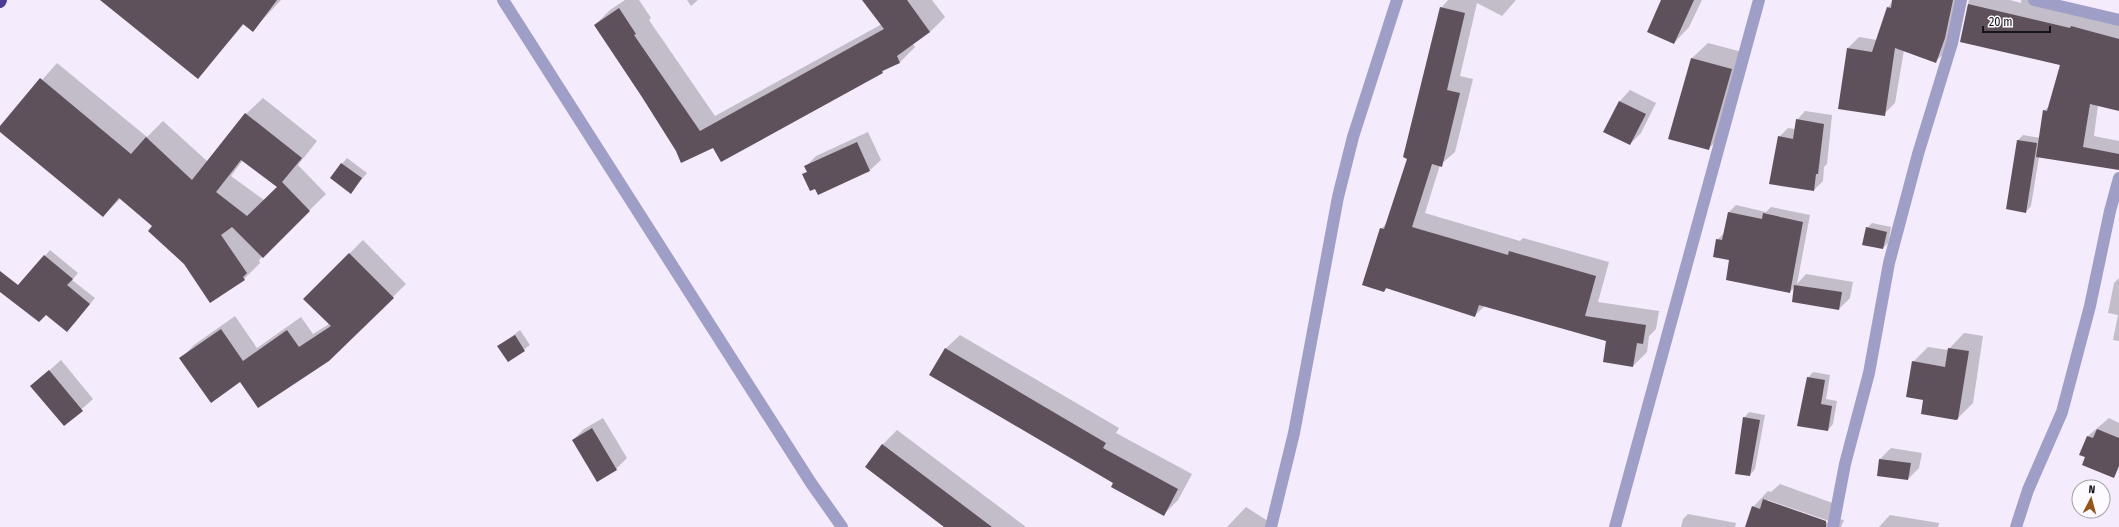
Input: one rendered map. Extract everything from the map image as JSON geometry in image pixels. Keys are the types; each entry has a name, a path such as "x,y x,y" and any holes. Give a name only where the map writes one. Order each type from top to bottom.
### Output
{"street":[{"path":"503,0 811,483 842,527"},
{"path":"1272,527 1295,426 1338,197 1353,137 1397,0"},
{"path":"1615,527 1759,0"},
{"path":"1833,527 1845,464 1869,373 1889,263 1918,154 1952,43 1961,0"},
{"path":"2034,0 2119,20"},
{"path":"2016,527 2028,490 2062,412 2114,212 2119,178"}],"building":[{"path":"100,0 277,0 253,32 243,24 198,79"},
{"path":"862,0 907,0 930,32 897,56 900,63 882,71 883,73 721,162 713,148 681,163 676,151 642,97 594,25 619,8 636,34 634,35 700,131 884,29"},
{"path":"1661,0 1694,0 1674,44 1647,32"},
{"path":"1892,0 1953,0 1945,38 1936,63 1895,48 1885,116 1838,109 1847,48 1872,52 1887,7 1891,8"},
{"path":"1968,4 2070,28 2071,26 2119,39 2119,111 2090,104 2083,147 2119,154 2119,170 2036,157 2043,110 2047,111 2060,65 1960,42"},
{"path":"1440,7 1465,13 1447,90 1460,93 1442,167 1432,164 1412,227 1508,255 1509,251 1596,276 1585,316 1646,325 1643,344 1637,343 1633,367 1603,362 1606,341 1479,305 1475,317 1386,288 1384,292 1362,285 1380,228 1384,229 1407,159 1403,157"},
{"path":"1691,58 1732,69 1709,150 1668,139"},
{"path":"40,78 131,154 146,137 192,180 245,113 302,158 282,182 310,211 263,258 232,227 221,235 247,273 243,277 245,280 210,303 184,264 148,231 152,226 119,198 103,217 0,132 0,126","holes":["241,160 277,187 247,216 216,192"]},
{"path":"1619,101 1646,114 1630,145 1603,132"},
{"path":"1796,119 1824,124 1818,174 1816,174 1814,191 1769,184 1778,136 1793,139"},
{"path":"2017,140 2037,143 2026,213 2006,209"},
{"path":"857,142 870,171 818,195 815,189 810,191 802,174 807,172 804,166"},
{"path":"341,163 362,178 351,194 330,178"},
{"path":"1728,212 1762,219 1763,213 1803,222 1790,293 1726,280 1729,260 1713,257 1716,239 1722,240"},
{"path":"1866,227 1887,232 1883,249 1862,245"},
{"path":"349,253 394,298 329,361 258,408 240,382 211,403 179,358 221,329 243,361 287,330 299,347 331,326 303,299"},
{"path":"44,255 73,279 67,285 90,304 67,332 46,315 39,322 0,292 0,271 18,285"},
{"path":"1794,285 1842,292 1839,310 1792,302"},
{"path":"515,335 525,351 508,362 497,346"},
{"path":"945,348 1106,443 1103,448 1178,489 1164,516 1111,487 1113,483 929,375"},
{"path":"1948,348 1969,351 1958,419 1956,420 1921,414 1923,400 1906,397 1912,361 1945,367"},
{"path":"49,370 83,411 64,426 30,386"},
{"path":"1807,377 1825,380 1821,404 1832,406 1828,431 1797,426"},
{"path":"1743,417 1760,420 1750,476 1735,474"},
{"path":"592,428 617,470 597,482 572,440"},
{"path":"2097,429 2119,438 2119,466 2114,478 2082,465 2085,457 2079,455 2087,436 2093,438"},
{"path":"882,444 992,527 944,527 865,467"},
{"path":"1879,459 1911,463 1908,480 1877,476"},
{"path":"1763,499 1826,521 1826,527 1745,527 1752,506 1760,509"}]}
